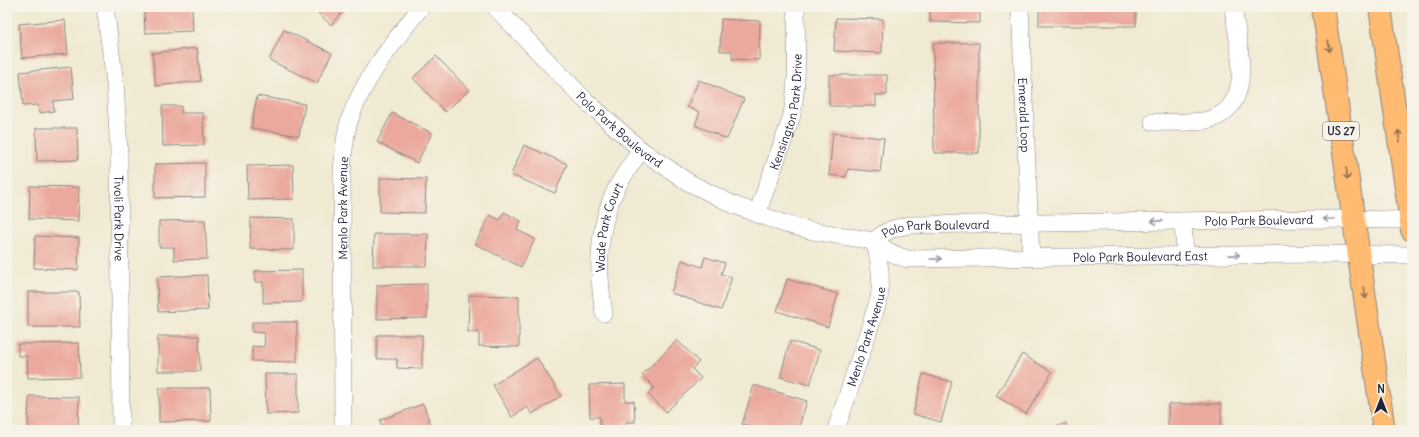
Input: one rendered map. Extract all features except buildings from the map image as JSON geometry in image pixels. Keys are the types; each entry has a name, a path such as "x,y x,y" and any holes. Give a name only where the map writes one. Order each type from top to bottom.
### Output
{"highway":[{"name":"US 27","path":"1324,7 1384,430"},
{"path":"1380,7 1411,223"}],"street":[{"name":"Tivoli Park Drive","path":"105,7 116,91 120,152 121,430"},
{"name":"Menlo Park Avenue","path":"343,430 342,174 345,141 353,111 360,96 392,44 421,7"},
{"name":"Polo Park Boulevard","path":"495,7 585,100 641,150 688,182 734,205 785,224 813,231 874,241 884,233 896,227 910,225 1354,219 1411,223"},
{"name":"Kensington Park Drive","path":"757,214 791,119 794,104 796,76 796,7"},
{"name":"Emerald Loop","path":"1020,7 1031,258"},
{"path":"1153,122 1205,121 1214,118 1229,107 1238,92 1241,74 1233,7"},
{"name":"Wade Park Court","path":"604,313 601,296 600,259 604,222 609,204 616,188 641,150"},
{"path":"1183,221 1185,256"},
{"name":"Menlo Park Avenue","path":"836,430 879,298 881,287 880,264 874,241"},
{"name":"Polo Park Boulevard East","path":"874,241 895,256 908,259 1412,255"},
{"path":"881,287 888,275 897,266 908,259"}]}
